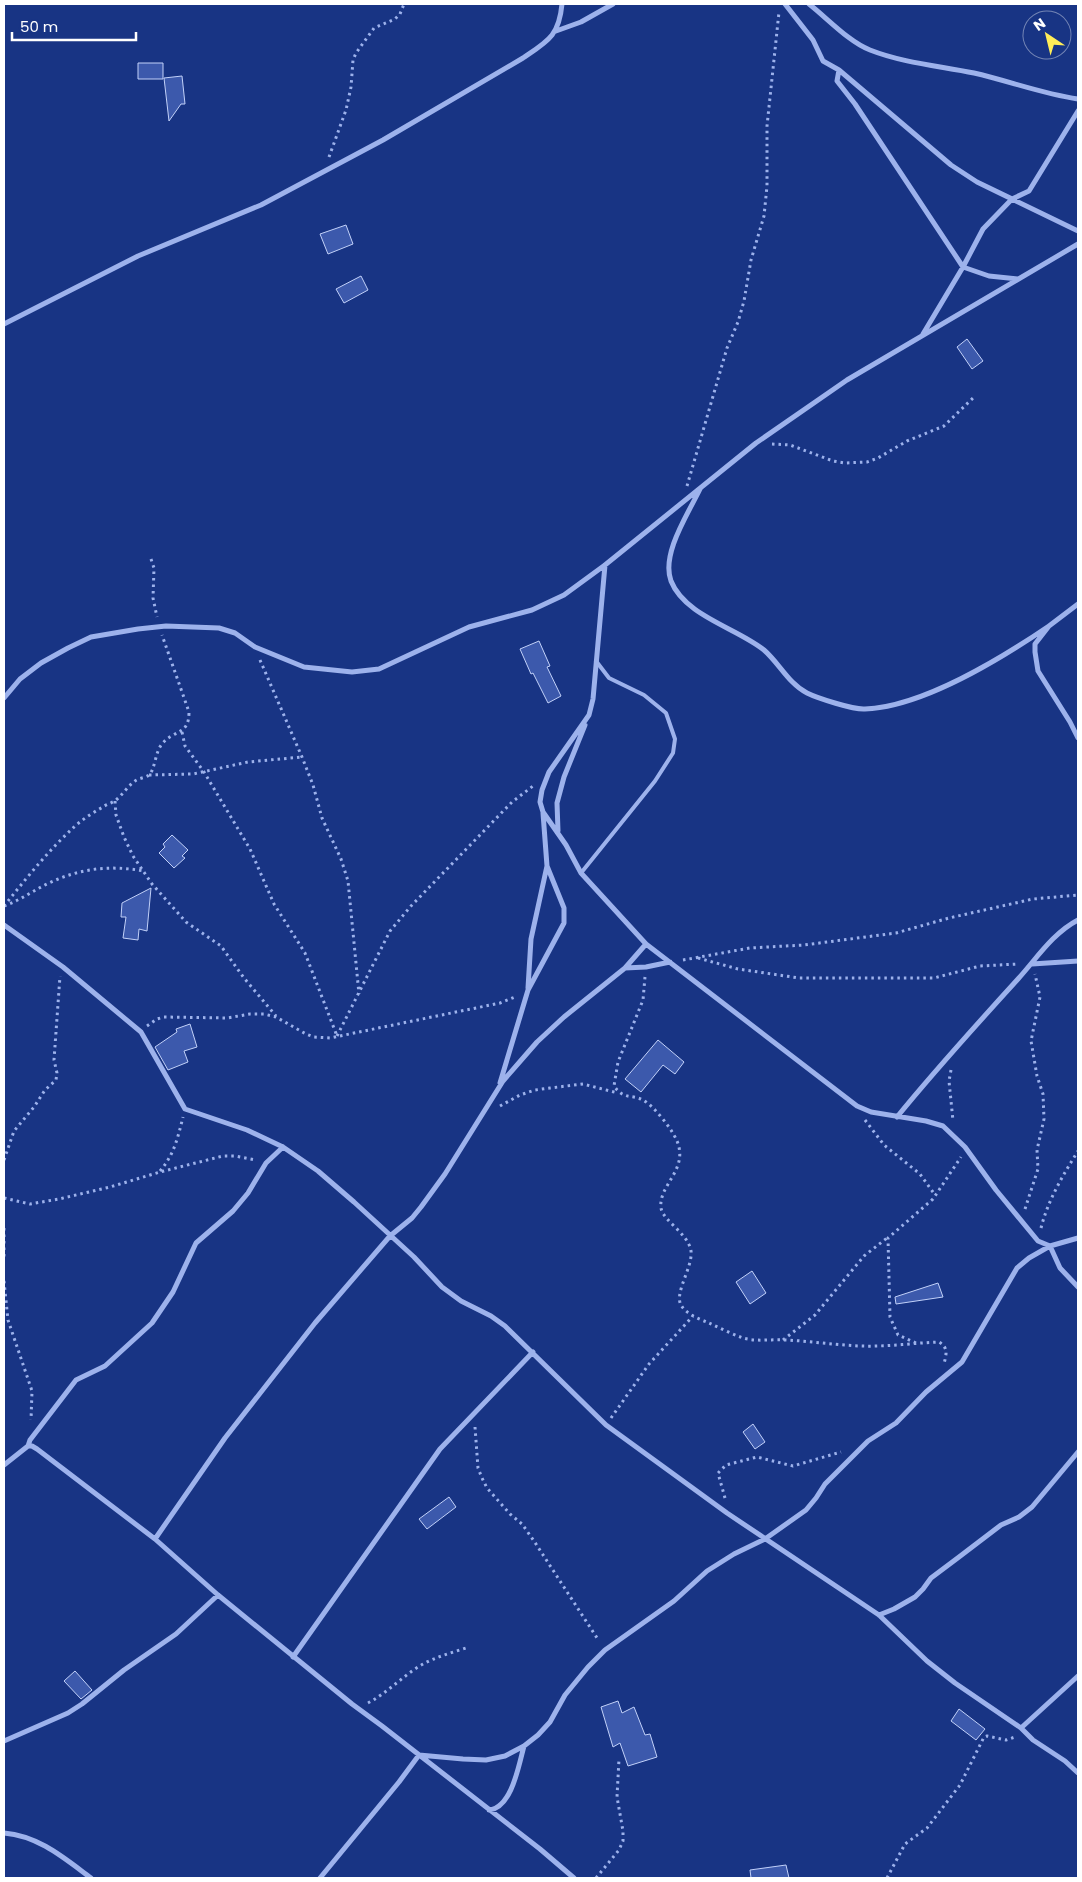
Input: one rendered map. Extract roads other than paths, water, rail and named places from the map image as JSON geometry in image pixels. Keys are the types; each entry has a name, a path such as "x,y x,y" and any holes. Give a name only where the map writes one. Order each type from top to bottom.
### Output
{"street":[{"path":"556,31 561,17 562,4"},
{"path":"4,324 109,270 261,204 324,172 383,140 523,58 542,45 556,31 581,22 613,4"},
{"path":"785,4 812,40 823,61 839,70 951,165 977,182 1078,231"},
{"path":"810,4 853,40 869,50 1078,99"},
{"path":"839,70 838,81 963,267 989,276 1018,279"},
{"path":"923,334 963,267 982,229 1012,199 1028,190 1078,111"},
{"path":"4,698 20,679 41,664 91,637 159,627 219,628 235,633 255,647 304,667 352,672 380,669 469,627 532,610 564,596 605,566 756,443 847,380 1078,244"},
{"path":"700,488 670,551 668,564 672,581 680,595 701,613 760,647 772,657 797,686 807,693 862,710 884,708 934,691 969,674 1005,655 1078,604"},
{"path":"558,832 557,803 564,777 589,715 593,699 605,566"},
{"path":"1049,626 1035,644 1038,672 1078,738"},
{"path":"528,990 531,939 547,866 543,812 540,802 542,790 549,772 589,715"},
{"path":"543,812 558,832 580,873 646,944 857,1106 871,1112 926,1121 943,1126 966,1149 996,1190 1038,1241 1050,1246 1060,1268 1078,1287"},
{"path":"498,1088 528,990 564,923 564,908 547,866"},
{"path":"897,1117 1054,937 1078,920"},
{"path":"4,925 63,967 141,1032 185,1109 247,1130 283,1147 318,1171 414,1257 442,1287 461,1301 491,1316 533,1352 606,1424 727,1513 879,1615 927,1661 1021,1728 1033,1740 1065,1761 1078,1773"},
{"path":"155,1540 225,1438 315,1323 390,1236 412,1218 421,1207 445,1174 498,1088 536,1042 625,968 646,944"},
{"path":"1032,964 1078,960"},
{"path":"625,968 646,967 670,962"},
{"path":"4,1465 29,1443 76,1380 105,1366 152,1322 173,1292 196,1243 233,1211 248,1193 266,1163 283,1147"},
{"path":"418,1755 486,1760 505,1756 524,1746 550,1722 565,1695 605,1650 674,1601 707,1571 734,1554 765,1539 806,1510 825,1484 868,1442 896,1423 926,1392 942,1380 966,1357 1018,1268 1029,1258 1050,1246 1078,1238"},
{"path":"293,1657 440,1449 533,1352"},
{"path":"29,1443 155,1540 293,1657 574,1878"},
{"path":"879,1615 915,1597 924,1589 931,1578 958,1556 1001,1525 1019,1517 1032,1507 1078,1452"},
{"path":"4,1740 68,1713 82,1704 124,1670 183,1629 218,1595"},
{"path":"1021,1728 1078,1676"},
{"path":"489,1810 496,1809 504,1802 510,1790 524,1746"},
{"path":"320,1878 394,1788 418,1755"},
{"path":"4,1833 31,1838 48,1847 91,1878"}],"lane":[{"path":"580,873 655,781 673,753 675,739 666,713 644,695 610,678 596,661"}]}
